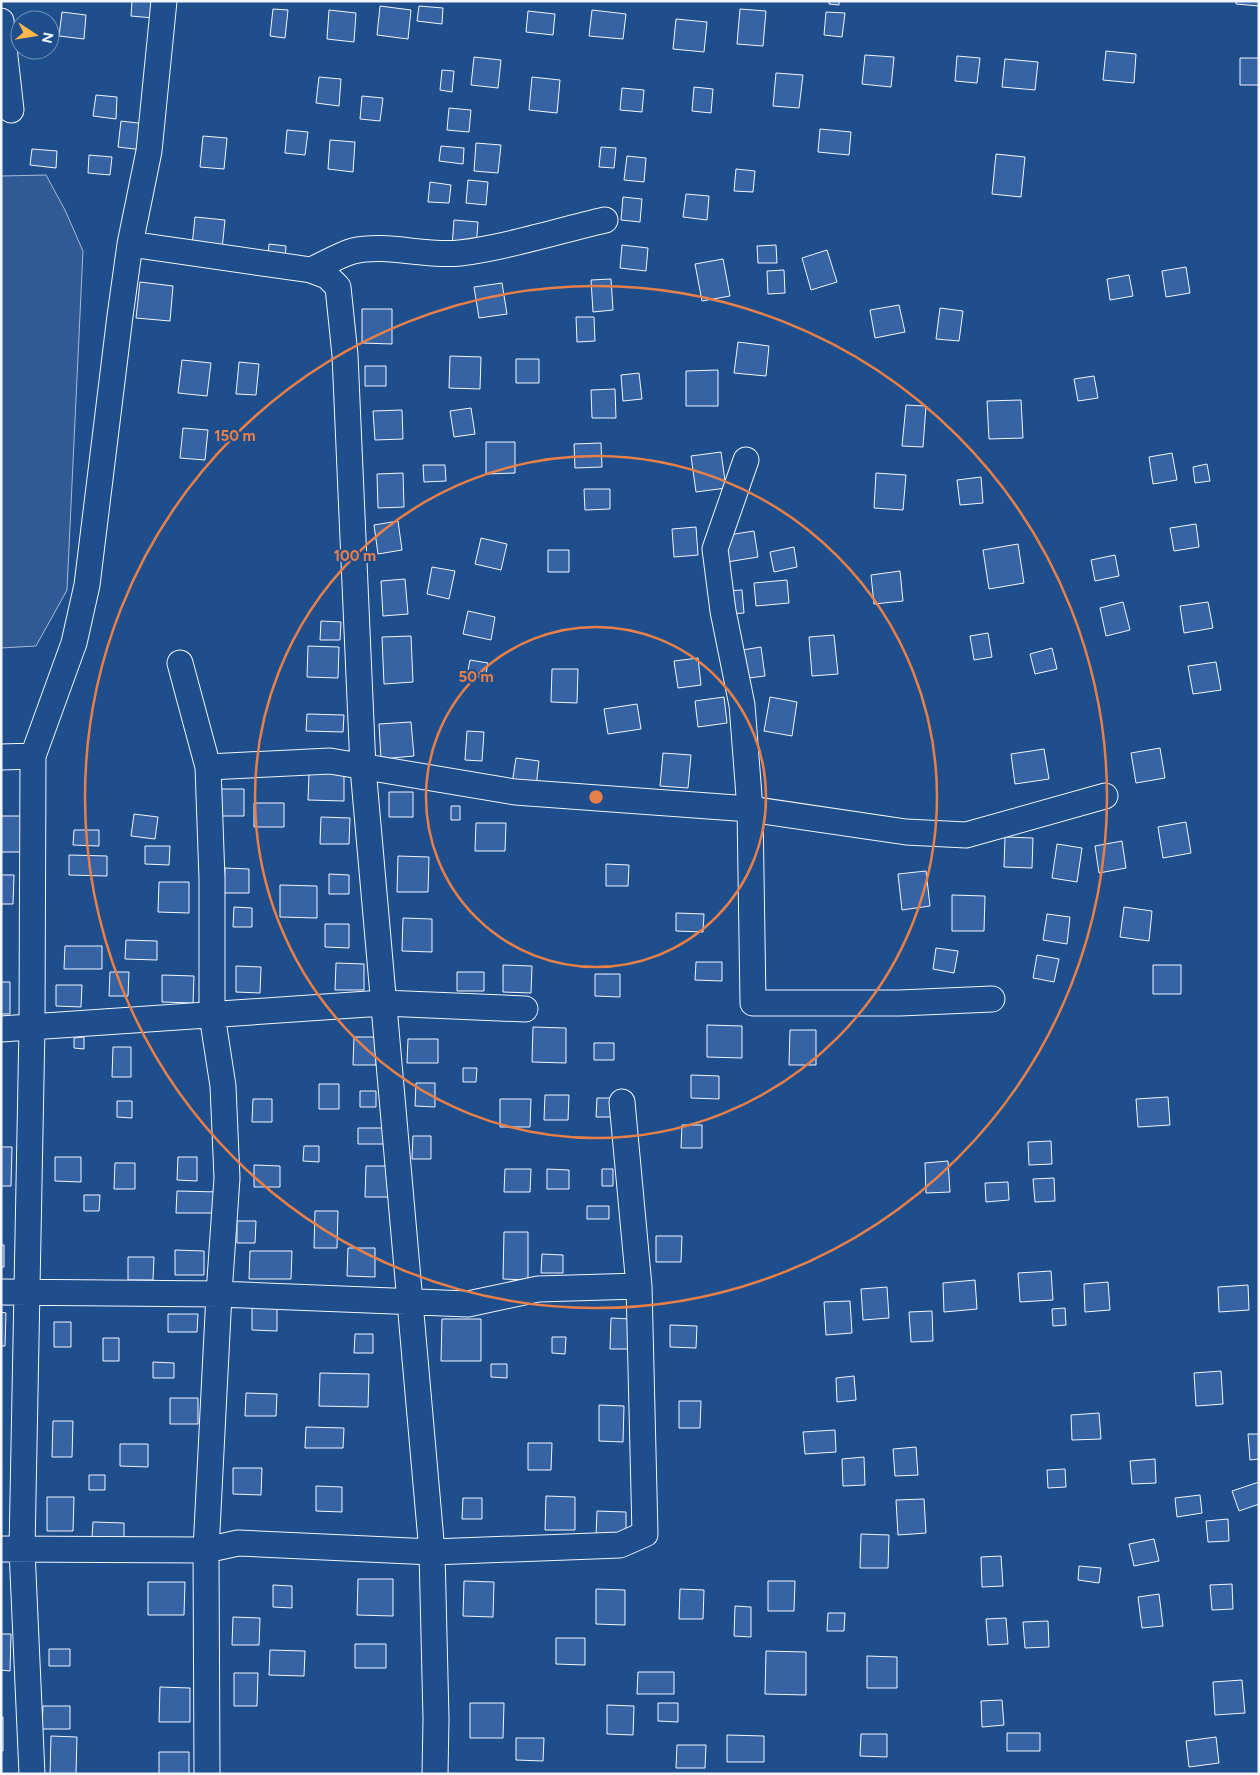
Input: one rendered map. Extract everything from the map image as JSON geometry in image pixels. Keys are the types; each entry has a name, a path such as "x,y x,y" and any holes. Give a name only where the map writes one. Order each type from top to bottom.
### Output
{"street":[{"path":"32,1774 11,1550 26,1292 32,1028 33,756 74,644 87,586 130,244 149,151 164,1"},
{"path":"1,21 12,110"},
{"path":"311,270 353,251 378,249 419,253 458,253 483,249 604,220"},
{"path":"130,244 311,270 327,276 338,286 344,355 363,768 432,1552 436,1719 435,1774"},
{"path":"746,460 715,550 723,611 742,705 750,810 754,1003 900,1003 992,999"},
{"path":"180,663 208,767 212,879 212,1015 223,1086 227,1178 206,1550 207,1774"},
{"path":"1,757 33,756"},
{"path":"208,767 330,761 514,792 750,810 906,832 966,835 1105,796"},
{"path":"1,1029 383,1003 525,1009"},
{"path":"11,1550 206,1550 238,1543 432,1552 620,1545 645,1534 639,1286 622,1102"},
{"path":"1,1292 219,1294 328,1300 411,1300 468,1304 538,1289 639,1286"}],"shaded area":[{"path":"46,175 65,210 83,251 67,590 36,646 1,648 1,176"}],"building":[{"path":"132,1 154,1 153,18 131,16"},
{"path":"829,1 839,1 839,5 829,4"},
{"path":"1236,1 1259,1 1259,6 1236,4"},
{"path":"380,6 411,10 408,39 377,35"},
{"path":"419,6 443,8 442,24 417,21"},
{"path":"273,9 288,10 285,38 270,36"},
{"path":"740,9 766,11 763,46 737,44"},
{"path":"329,10 356,13 354,42 327,39"},
{"path":"592,10 626,14 623,39 589,36"},
{"path":"528,11 555,14 553,35 526,32"},
{"path":"62,12 86,15 84,39 60,36"},
{"path":"826,12 845,13 842,37 824,35"},
{"path":"676,19 707,22 704,52 673,49"},
{"path":"1106,51 1136,54 1134,83 1103,80"},
{"path":"865,55 894,57 891,87 862,84"},
{"path":"957,56 980,58 977,83 955,81"},
{"path":"474,57 501,60 498,88 471,85"},
{"path":"1240,58 1259,58 1259,85 1240,85"},
{"path":"1005,59 1038,62 1035,90 1002,87"},
{"path":"442,70 454,71 452,92 440,90"},
{"path":"776,73 803,75 799,108 773,106"},
{"path":"319,77 341,79 339,106 316,103"},
{"path":"532,77 560,80 557,113 529,110"},
{"path":"694,87 713,89 711,113 692,111"},
{"path":"622,88 644,90 642,112 620,110"},
{"path":"96,95 117,97 116,119 93,116"},
{"path":"362,96 383,98 380,121 360,119"},
{"path":"449,108 471,110 469,132 447,130"},
{"path":"121,121 146,124 143,150 118,147"},
{"path":"820,129 851,132 849,155 818,152"},
{"path":"287,130 308,132 305,155 285,153"},
{"path":"203,136 227,138 224,169 200,167"},
{"path":"330,140 355,142 353,172 328,169"},
{"path":"476,143 501,145 498,173 474,171"},
{"path":"441,146 464,148 463,164 439,161"},
{"path":"601,147 616,148 614,168 599,167"},
{"path":"32,149 57,151 56,168 30,165"},
{"path":"996,154 1025,157 1021,197 992,194"},
{"path":"89,155 112,157 110,175 88,173"},
{"path":"627,156 646,158 644,182 624,180"},
{"path":"736,169 755,171 753,192 734,191"},
{"path":"468,180 488,182 486,205 466,203"},
{"path":"430,182 451,185 449,203 428,202"},
{"path":"686,194 709,196 707,220 683,217"},
{"path":"623,197 642,199 640,222 621,220"},
{"path":"195,217 225,220 222,249 192,246"},
{"path":"454,220 478,222 476,248 452,246"},
{"path":"269,244 286,246 285,260 268,258"},
{"path":"622,245 648,248 646,271 620,268"},
{"path":"776,245 777,263 758,263 757,246"},
{"path":"827,250 837,282 811,290 802,258"},
{"path":"723,259 730,296 702,301 695,264"},
{"path":"1186,267 1190,293 1166,297 1162,271"},
{"path":"784,270 785,293 768,294 767,271"},
{"path":"1129,275 1133,296 1110,300 1107,279"},
{"path":"611,279 613,310 593,312 591,280"},
{"path":"140,282 173,286 170,321 136,318"},
{"path":"502,283 507,314 479,318 474,287"},
{"path":"899,305 905,332 875,338 870,310"},
{"path":"940,308 963,311 959,341 936,339"},
{"path":"362,309 392,309 392,344 362,343"},
{"path":"576,317 594,317 595,341 577,342"},
{"path":"738,342 769,346 766,376 734,373"},
{"path":"450,356 481,357 480,389 449,388"},
{"path":"516,359 539,359 539,383 516,383"},
{"path":"182,360 211,363 207,396 178,393"},
{"path":"239,362 259,364 256,395 236,394"},
{"path":"365,366 386,366 386,386 365,386"},
{"path":"718,370 718,406 686,406 686,371"},
{"path":"639,373 642,399 623,401 621,375"},
{"path":"1094,376 1098,398 1078,401 1074,379"},
{"path":"615,389 616,418 592,418 591,390"},
{"path":"1021,400 1023,438 989,439 987,401"},
{"path":"906,405 926,406 923,447 902,446"},
{"path":"471,408 475,434 454,437 450,411"},
{"path":"402,410 403,439 375,440 373,411"},
{"path":"183,428 208,430 205,460 180,458"},
{"path":"486,442 515,442 515,473 486,474"},
{"path":"601,443 602,467 575,468 574,444"},
{"path":"721,452 726,488 696,492 691,456"},
{"path":"1172,453 1177,480 1153,484 1149,457"},
{"path":"1207,464 1210,481 1195,483 1193,467"},
{"path":"423,465 445,465 446,481 424,482"},
{"path":"403,473 404,507 378,508 377,474"},
{"path":"876,473 906,475 903,510 874,508"},
{"path":"981,477 983,503 960,505 957,480"},
{"path":"584,489 610,489 610,509 585,510"},
{"path":"398,521 402,550 378,554 374,525"},
{"path":"1196,524 1199,547 1174,551 1170,528"},
{"path":"696,527 698,555 674,557 672,529"},
{"path":"754,531 758,557 727,562 722,536"},
{"path":"481,538 507,544 501,570 475,564"},
{"path":"1018,544 1024,583 989,589 983,550"},
{"path":"794,547 797,567 774,572 770,552"},
{"path":"548,550 569,550 569,572 548,572"},
{"path":"1115,555 1119,576 1095,581 1091,560"},
{"path":"432,567 455,571 449,599 427,594"},
{"path":"900,571 903,601 874,604 871,575"},
{"path":"405,579 408,614 383,616 381,581"},
{"path":"787,580 789,603 756,606 754,583"},
{"path":"742,590 744,613 728,614 726,591"},
{"path":"1123,602 1130,630 1106,636 1100,608"},
{"path":"1208,602 1213,628 1184,633 1180,606"},
{"path":"468,611 495,617 491,640 463,634"},
{"path":"321,621 341,622 340,640 320,640"},
{"path":"988,633 992,657 974,660 970,636"},
{"path":"834,635 838,674 812,676 809,637"},
{"path":"411,636 413,682 384,684 382,637"},
{"path":"308,646 339,647 338,678 307,677"},
{"path":"761,647 765,676 740,679 736,651"},
{"path":"1052,648 1057,669 1035,674 1030,654"},
{"path":"698,658 701,685 678,688 674,661"},
{"path":"470,660 488,663 485,678 467,675"},
{"path":"1216,662 1221,690 1193,694 1188,666"},
{"path":"552,669 578,669 577,703 551,702"},
{"path":"724,697 727,723 698,727 695,701"},
{"path":"770,697 797,702 792,736 764,731"},
{"path":"637,704 641,729 608,734 604,709"},
{"path":"307,714 344,715 343,732 306,731"},
{"path":"411,722 414,756 381,759 379,724"},
{"path":"467,731 484,732 482,761 465,760"},
{"path":"1160,748 1165,778 1136,783 1131,753"},
{"path":"1044,749 1049,779 1015,784 1011,754"},
{"path":"663,753 691,755 688,788 660,786"},
{"path":"516,758 539,761 536,787 512,784"},
{"path":"309,773 344,773 344,801 308,800"},
{"path":"221,789 244,789 244,816 220,816"},
{"path":"389,792 413,792 413,817 389,817"},
{"path":"254,803 284,803 284,827 254,827"},
{"path":"451,806 460,806 460,820 451,820"},
{"path":"134,814 158,817 155,839 131,836"},
{"path":"1,816 24,816 24,852 1,852"},
{"path":"321,817 350,818 349,844 320,844"},
{"path":"1186,822 1191,853 1163,858 1158,827"},
{"path":"476,823 506,823 505,851 475,851"},
{"path":"74,830 99,830 99,846 73,845"},
{"path":"1005,837 1033,838 1032,868 1004,867"},
{"path":"1122,841 1126,868 1099,873 1095,846"},
{"path":"1057,844 1082,848 1077,882 1052,878"},
{"path":"145,846 170,846 169,865 145,864"},
{"path":"69,855 107,856 107,876 69,875"},
{"path":"398,856 429,857 428,892 397,892"},
{"path":"606,864 629,865 628,886 606,886"},
{"path":"225,868 249,869 249,893 224,893"},
{"path":"926,871 930,906 902,910 898,874"},
{"path":"329,874 349,875 349,894 329,894"},
{"path":"1,875 14,875 13,904 1,904"},
{"path":"159,882 189,882 189,913 158,912"},
{"path":"280,885 317,886 317,918 280,917"},
{"path":"952,895 985,896 984,931 952,931"},
{"path":"234,907 252,908 252,927 233,927"},
{"path":"1124,907 1152,911 1149,941 1120,937"},
{"path":"676,913 704,914 703,932 676,931"},
{"path":"1047,914 1070,917 1067,944 1043,940"},
{"path":"403,918 432,919 432,952 402,951"},
{"path":"325,924 349,924 349,948 325,947"},
{"path":"126,940 157,941 157,960 125,959"},
{"path":"65,946 102,946 102,969 64,969"},
{"path":"936,948 958,951 954,973 933,969"},
{"path":"1037,955 1059,959 1054,982 1033,978"},
{"path":"696,962 722,962 722,981 695,980"},
{"path":"336,963 364,964 364,990 335,990"},
{"path":"503,965 532,966 531,993 503,992"},
{"path":"1153,965 1181,965 1181,994 1153,994"},
{"path":"236,966 261,967 260,993 236,992"},
{"path":"110,972 129,972 128,996 109,996"},
{"path":"457,972 484,972 484,991 457,991"},
{"path":"595,974 620,974 620,997 595,996"},
{"path":"162,975 194,976 193,1003 162,1002"},
{"path":"1,982 10,982 10,1014 1,1014"},
{"path":"56,985 82,985 81,1007 56,1006"},
{"path":"707,1025 742,1026 742,1058 707,1057"},
{"path":"533,1027 566,1028 566,1063 532,1062"},
{"path":"790,1030 816,1030 816,1065 789,1065"},
{"path":"84,1037 84,1049 74,1048 74,1038"},
{"path":"354,1037 376,1037 376,1065 353,1065"},
{"path":"408,1039 438,1039 438,1063 407,1063"},
{"path":"594,1043 614,1043 614,1060 594,1060"},
{"path":"113,1047 131,1047 131,1077 112,1077"},
{"path":"463,1068 477,1068 476,1082 463,1082"},
{"path":"691,1075 719,1076 719,1099 691,1098"},
{"path":"416,1083 435,1083 435,1107 415,1106"},
{"path":"319,1084 339,1084 339,1109 319,1109"},
{"path":"360,1091 376,1091 376,1107 360,1107"},
{"path":"545,1095 569,1095 568,1120 544,1120"},
{"path":"1168,1097 1170,1125 1138,1127 1136,1099"},
{"path":"597,1098 613,1098 612,1117 596,1117"},
{"path":"253,1099 272,1099 272,1122 252,1122"},
{"path":"500,1099 531,1099 530,1127 500,1127"},
{"path":"117,1101 132,1101 132,1118 117,1117"},
{"path":"682,1125 702,1125 702,1148 681,1148"},
{"path":"358,1128 387,1128 387,1144 358,1144"},
{"path":"413,1136 431,1136 431,1159 412,1159"},
{"path":"1051,1141 1052,1164 1029,1165 1028,1142"},
{"path":"304,1146 319,1146 319,1162 303,1161"},
{"path":"1,1147 12,1147 11,1186 1,1186"},
{"path":"55,1157 81,1157 81,1182 55,1181"},
{"path":"178,1157 197,1157 197,1181 177,1180"},
{"path":"948,1161 950,1192 926,1193 925,1163"},
{"path":"115,1163 135,1163 135,1189 114,1189"},
{"path":"254,1165 280,1166 280,1187 254,1187"},
{"path":"366,1166 392,1166 391,1197 365,1197"},
{"path":"505,1169 531,1169 530,1192 504,1192"},
{"path":"547,1169 569,1170 569,1189 547,1189"},
{"path":"602,1169 613,1169 613,1186 602,1186"},
{"path":"1054,1178 1055,1201 1035,1202 1033,1179"},
{"path":"1008,1182 1009,1200 986,1202 985,1183"},
{"path":"177,1191 219,1192 218,1213 176,1213"},
{"path":"84,1195 100,1195 99,1211 84,1211"},
{"path":"587,1206 609,1206 609,1219 587,1219"},
{"path":"315,1211 338,1211 337,1248 314,1248"},
{"path":"237,1221 256,1221 255,1243 237,1243"},
{"path":"504,1232 528,1232 528,1280 503,1279"},
{"path":"656,1236 682,1236 681,1262 656,1262"},
{"path":"1,1245 4,1245 4,1267 1,1267"},
{"path":"348,1248 375,1248 375,1277 347,1276"},
{"path":"175,1250 204,1251 204,1275 175,1275"},
{"path":"250,1251 292,1251 291,1279 249,1279"},
{"path":"542,1254 563,1255 563,1273 541,1273"},
{"path":"128,1257 154,1257 153,1280 128,1280"},
{"path":"1051,1271 1053,1300 1020,1302 1018,1273"},
{"path":"975,1280 977,1309 944,1312 943,1283"},
{"path":"1108,1282 1110,1310 1085,1312 1084,1284"},
{"path":"1248,1285 1249,1310 1219,1312 1218,1287"},
{"path":"887,1287 889,1318 863,1320 861,1289"},
{"path":"850,1301 852,1333 826,1335 824,1302"},
{"path":"252,1306 277,1307 277,1331 252,1330"},
{"path":"1065,1308 1066,1325 1053,1326 1052,1309"},
{"path":"932,1311 933,1341 911,1342 909,1312"},
{"path":"1,1312 6,1313 5,1346 1,1346"},
{"path":"168,1314 198,1314 197,1332 168,1332"},
{"path":"611,1318 631,1319 630,1349 610,1349"},
{"path":"442,1319 481,1319 481,1361 441,1361"},
{"path":"54,1322 71,1322 71,1347 54,1347"},
{"path":"670,1325 697,1326 696,1348 670,1347"},
{"path":"355,1334 373,1334 373,1353 354,1353"},
{"path":"552,1337 566,1337 565,1354 552,1353"},
{"path":"103,1338 119,1338 119,1361 103,1361"},
{"path":"153,1362 174,1363 174,1378 153,1378"},
{"path":"491,1364 507,1364 507,1378 491,1377"},
{"path":"1221,1371 1223,1404 1196,1406 1194,1373"},
{"path":"320,1373 369,1374 368,1407 319,1406"},
{"path":"854,1376 856,1400 837,1402 836,1378"},
{"path":"246,1393 277,1394 276,1416 245,1416"},
{"path":"170,1398 198,1398 198,1424 170,1424"},
{"path":"679,1401 701,1401 700,1428 679,1428"},
{"path":"599,1405 624,1406 623,1442 599,1441"},
{"path":"1099,1413 1101,1439 1072,1440 1071,1415"},
{"path":"53,1421 73,1421 72,1457 52,1457"},
{"path":"306,1427 344,1428 343,1448 305,1448"},
{"path":"835,1430 836,1452 805,1454 803,1432"},
{"path":"1248,1434 1259,1434 1259,1459 1250,1460"},
{"path":"528,1443 552,1443 551,1470 528,1470"},
{"path":"120,1444 148,1444 148,1467 120,1466"},
{"path":"916,1447 918,1475 895,1476 893,1449"},
{"path":"864,1457 865,1485 843,1486 842,1459"},
{"path":"1155,1459 1156,1483 1132,1484 1130,1461"},
{"path":"233,1468 262,1468 261,1495 233,1494"},
{"path":"1065,1469 1066,1487 1048,1488 1047,1470"},
{"path":"89,1475 105,1475 105,1490 89,1490"},
{"path":"1259,1482 1259,1504 1239,1511 1232,1491"},
{"path":"316,1486 342,1487 342,1512 316,1511"},
{"path":"1200,1495 1202,1513 1177,1517 1175,1498"},
{"path":"546,1496 575,1497 575,1530 545,1530"},
{"path":"47,1497 74,1497 73,1531 47,1531"},
{"path":"463,1498 482,1498 482,1519 462,1519"},
{"path":"924,1499 926,1533 898,1535 896,1500"},
{"path":"597,1511 626,1512 626,1537 596,1537"},
{"path":"1228,1519 1229,1541 1208,1542 1206,1521"},
{"path":"93,1522 124,1523 124,1537 92,1537"},
{"path":"861,1534 889,1535 888,1568 860,1568"},
{"path":"1154,1539 1159,1561 1134,1566 1129,1544"},
{"path":"1001,1556 1003,1586 982,1587 981,1557"},
{"path":"1079,1566 1101,1568 1099,1583 1078,1580"},
{"path":"358,1579 393,1579 393,1616 357,1615"},
{"path":"464,1581 494,1582 493,1617 463,1616"},
{"path":"768,1581 795,1581 794,1611 768,1611"},
{"path":"148,1582 185,1582 184,1615 148,1615"},
{"path":"1232,1584 1233,1609 1212,1610 1210,1585"},
{"path":"273,1585 292,1586 292,1608 273,1607"},
{"path":"596,1589 625,1590 625,1625 596,1624"},
{"path":"680,1589 704,1590 703,1619 679,1619"},
{"path":"1159,1594 1163,1626 1142,1628 1138,1597"},
{"path":"735,1606 751,1607 751,1637 734,1636"},
{"path":"828,1613 845,1613 844,1631 827,1631"},
{"path":"233,1617 260,1618 259,1645 232,1645"},
{"path":"1006,1618 1008,1644 988,1645 986,1619"},
{"path":"1048,1621 1049,1647 1025,1648 1023,1622"},
{"path":"1,1634 11,1634 10,1671 1,1670"},
{"path":"556,1638 585,1638 585,1665 556,1664"},
{"path":"355,1644 386,1644 386,1668 355,1668"},
{"path":"49,1649 70,1649 70,1666 49,1666"},
{"path":"270,1650 305,1651 304,1676 269,1675"},
{"path":"766,1651 806,1652 806,1695 765,1694"},
{"path":"867,1656 897,1657 897,1688 867,1688"},
{"path":"638,1672 674,1672 674,1694 637,1694"},
{"path":"234,1673 258,1673 257,1706 234,1706"},
{"path":"1242,1680 1245,1713 1215,1715 1213,1682"},
{"path":"160,1687 190,1688 190,1722 159,1722"},
{"path":"1002,1700 1004,1725 982,1727 981,1701"},
{"path":"470,1703 504,1703 503,1738 470,1738"},
{"path":"658,1703 678,1703 678,1722 658,1721"},
{"path":"607,1705 634,1706 633,1735 607,1734"},
{"path":"43,1706 70,1706 70,1729 42,1729"},
{"path":"1,1717 3,1717 3,1751 1,1751"},
{"path":"1007,1733 1040,1733 1040,1751 1007,1751"},
{"path":"861,1734 887,1734 887,1757 860,1756"},
{"path":"727,1735 764,1736 764,1762 727,1762"},
{"path":"51,1736 77,1737 76,1774 50,1774"},
{"path":"1216,1737 1219,1763 1189,1767 1186,1741"},
{"path":"516,1738 544,1738 543,1761 516,1760"},
{"path":"677,1745 706,1745 705,1768 676,1768"},
{"path":"159,1752 189,1752 189,1774 159,1774"}]}
